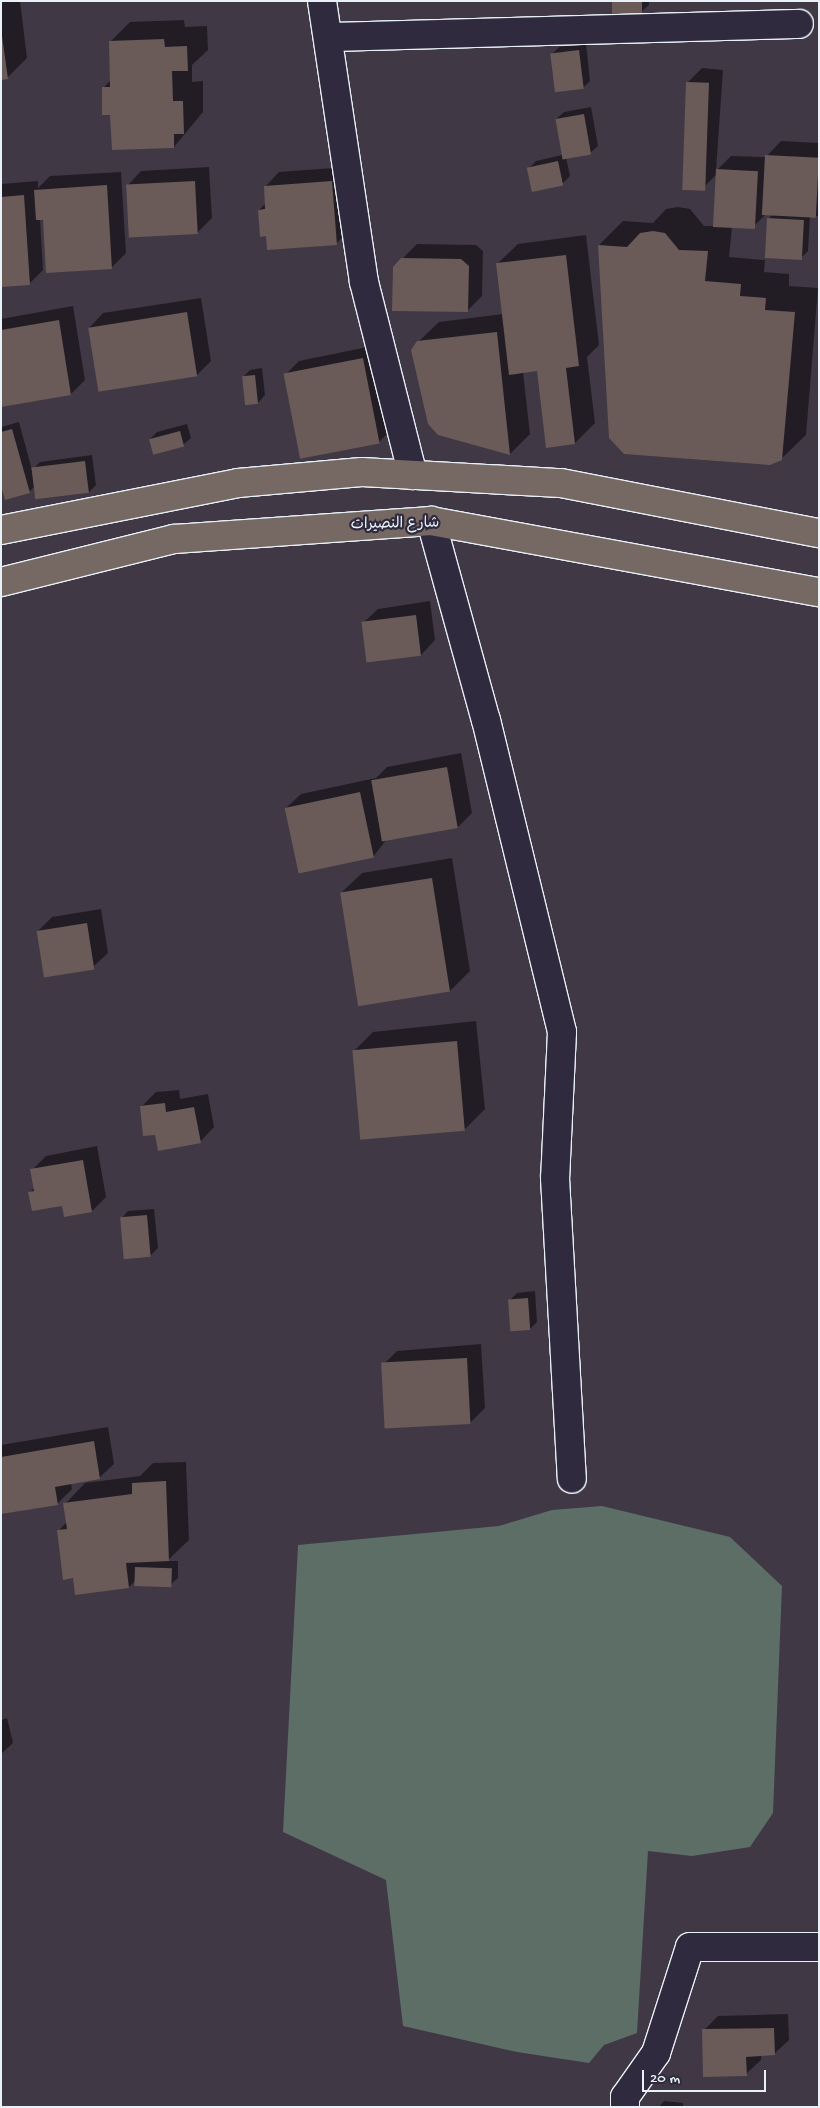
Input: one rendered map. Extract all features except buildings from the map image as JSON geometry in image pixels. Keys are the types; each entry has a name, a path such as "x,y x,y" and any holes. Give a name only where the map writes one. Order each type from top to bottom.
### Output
{"main road":[{"path":"1,530 238,483 362,472 561,483 819,533"},
{"name":"شارع النصيرات","path":"1,582 174,539 431,521 819,592"}],"street":[{"path":"322,1 329,37 364,282 413,474"},
{"path":"329,37 800,24"},
{"path":"431,521 486,720 562,1032 555,1178 572,1479"},
{"path":"819,528 819,533"},
{"path":"625,2107 625,2097 656,2053 690,1947 819,1947"}],"green space":[{"path":"602,1506 730,1537 782,1586 773,1813 750,1847 692,1856 648,1851 637,2033 604,2045 589,2063 517,2052 403,2026 386,1880 283,1832 298,1545 499,1526 552,1510"}]}
